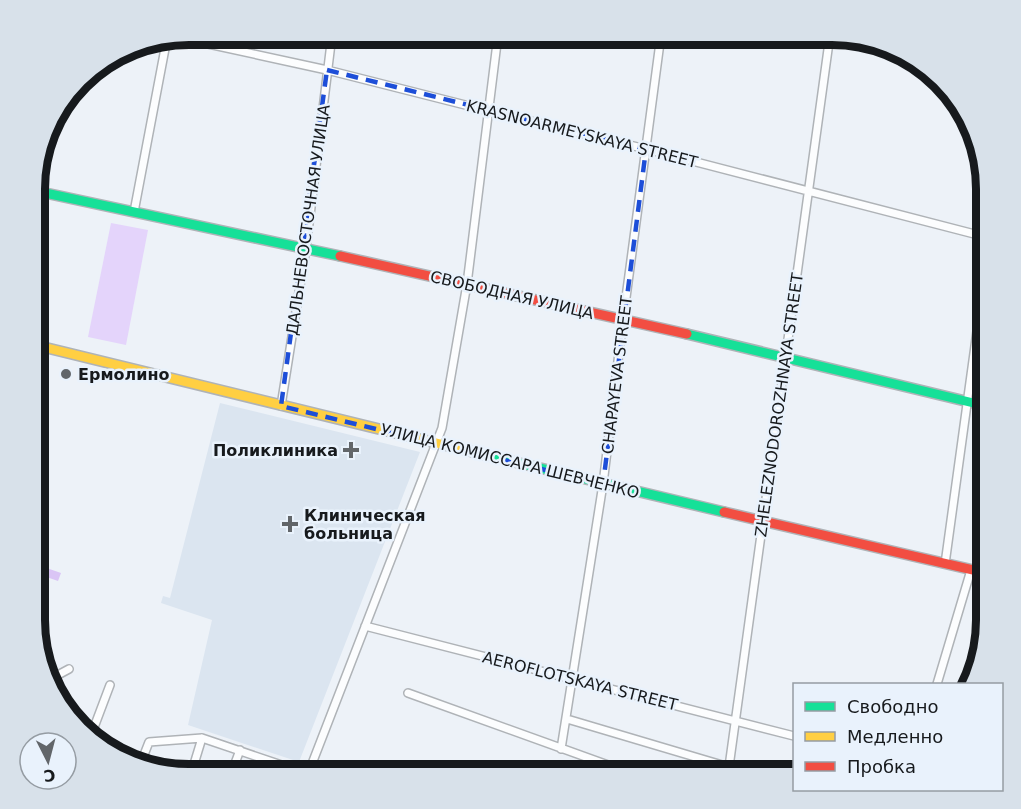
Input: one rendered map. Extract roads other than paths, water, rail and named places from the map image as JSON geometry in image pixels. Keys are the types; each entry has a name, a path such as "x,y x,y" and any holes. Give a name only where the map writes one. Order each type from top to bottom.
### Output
{"street":[{"name":"KRASNOARMEYSKAYA STREET","path":"213,45 327,70 646,148 976,234"},
{"name":"ДАЛЬНЕВОСТОЧНАЯ УЛИЦА","path":"281,406 306,248 330,45"},
{"path":"312,764 442,428 467,285 497,45"},
{"name":"CHAPAYEVA STREET","path":"561,749 603,484 660,45"},
{"name":"ZHELEZNODOROZHNAYA STREET","path":"730,764 829,45"},
{"path":"134,212 165,47"},
{"name":"СВОБОДНАЯ УЛИЦА","path":"45,193 306,248 787,357 976,404"},
{"path":"945,564 976,342"},
{"name":"УЛИЦА КОМИССАРА ШЕВЧЕНКО","path":"45,347 603,484 976,571"},
{"path":"937,683 971,570"},
{"name":"AEROFLOTSKAYA STREET","path":"365,626 793,735"},
{"path":"57,676 69,669"},
{"path":"94,728 110,685"},
{"path":"408,693 604,764"},
{"path":"567,719 710,764"},
{"path":"144,756 150,742 202,738 284,764"},
{"path":"194,764 202,738"},
{"path":"235,764 240,750"}],"place":[{"name":"Ермолино","path":"66,374"},
{"name":"Поликлиника","path":"351,450"},
{"name":"Клиническая больница","path":"290,524"}]}
